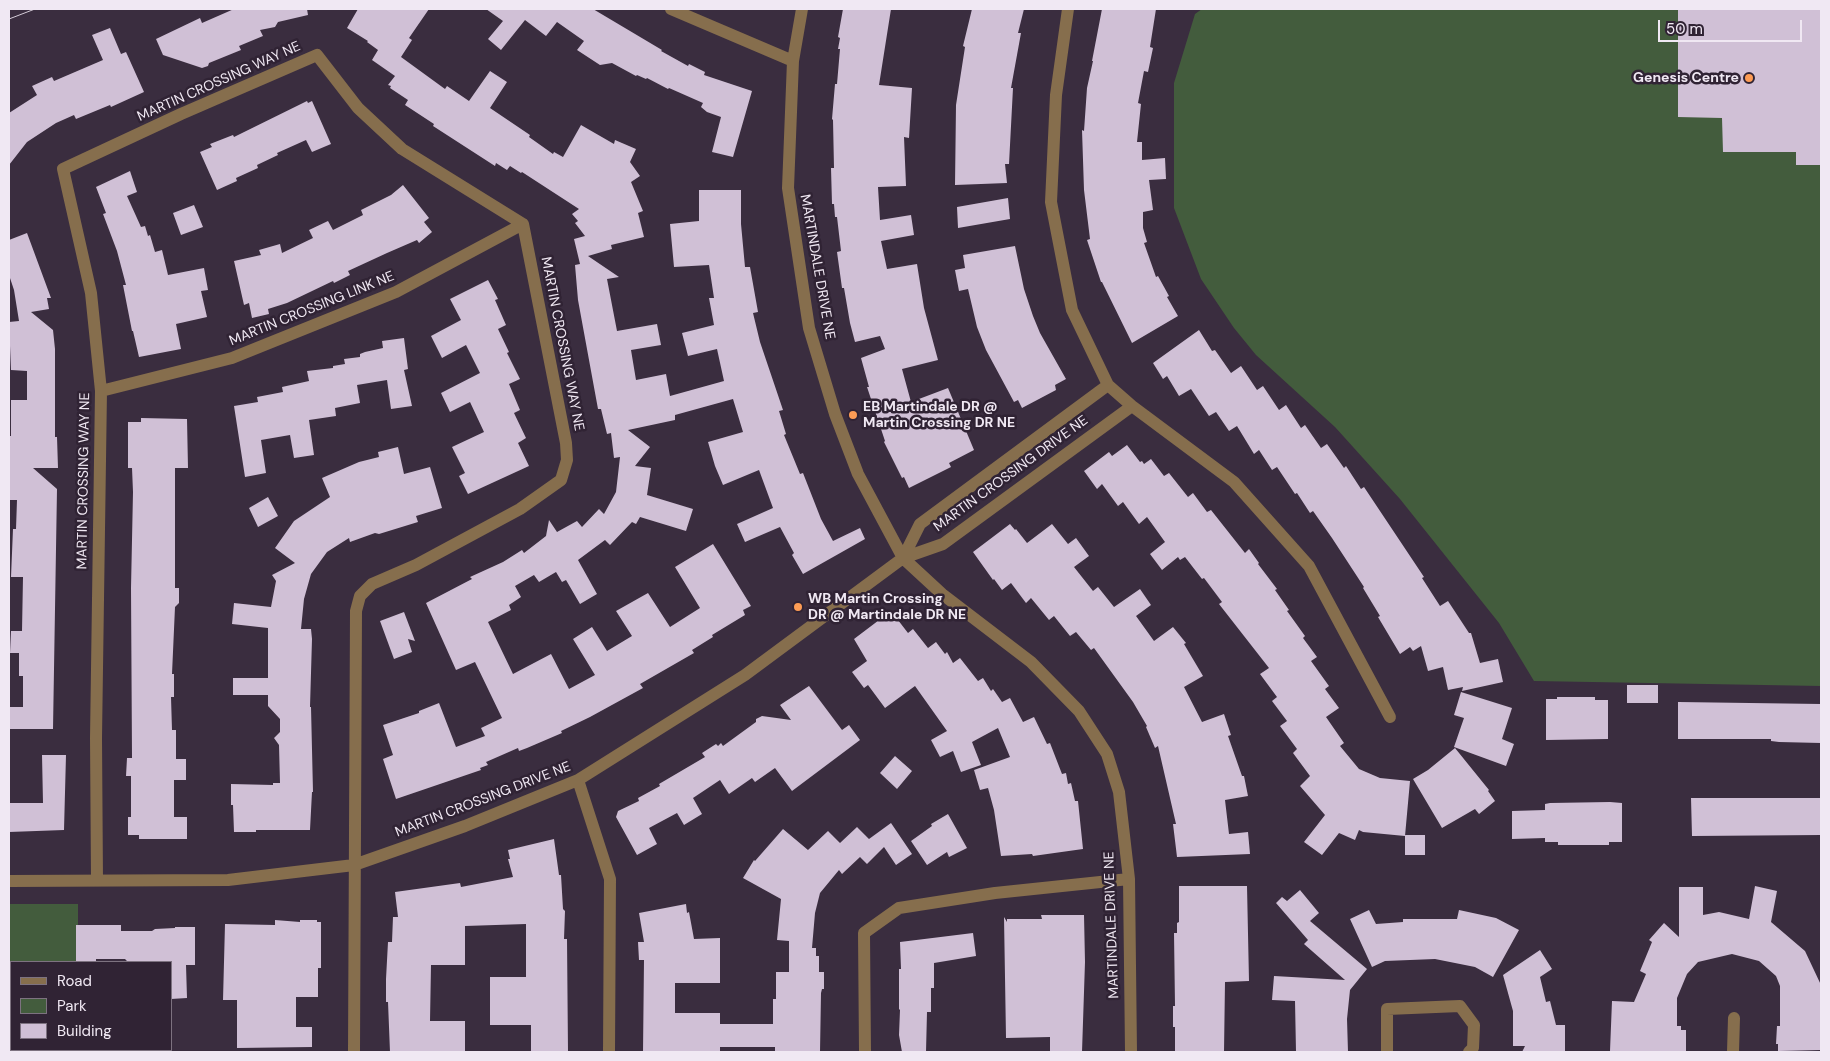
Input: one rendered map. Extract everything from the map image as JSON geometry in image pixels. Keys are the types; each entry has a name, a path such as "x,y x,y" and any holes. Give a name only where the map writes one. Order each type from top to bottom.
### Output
{"street":[{"path":"671,9 793,62"},
{"name":"MARTINDALE DRIVE NE","path":"802,9 793,62 788,188 809,328 834,414 858,474 903,558 942,594 1031,662 1079,711 1108,754 1119,792 1129,879 1130,1052"},
{"path":"1068,9 1056,95 1051,202 1072,310 1108,385 1132,406 1234,482 1309,566 1390,718"},
{"name":"MARTIN CROSSING WAY NE","path":"96,880 101,391 92,293 62,168 317,55 358,108 402,149 523,224 566,443 567,460 561,480 520,509 416,565 372,584 360,596 356,611 354,1052"},
{"name":"MARTIN CROSSING LINK NE","path":"101,391 232,358 396,292 523,224"},
{"name":"MARTIN CROSSING DRIVE NE","path":"903,558 920,524 1108,385"},
{"name":"MARTIN CROSSING DRIVE NE","path":"9,881 228,880 354,865 465,826 578,780 745,675 903,558 942,544 1132,406"},
{"path":"578,780 610,880 609,1052"},
{"path":"865,1052 864,933 899,908 995,892 1129,879"},
{"path":"1387,1052 1387,1009 1460,1006 1474,1026 1473,1048 1469,1052"},
{"path":"1733,1052 1734,1018"}],"green space":[{"path":"1202,9 1821,9 1821,686 1534,681 1499,623 1400,499 1335,427 1256,355 1234,328 1201,279 1174,208 1174,83 1195,14"},
{"path":"9,904 78,904 78,961 10,961 10,1051 78,1052 9,1052"}],"building":[{"path":"234,9 307,9 308,15 278,22 275,27 260,30 263,36 239,46 241,50 209,63 208,66 202,68 163,55 156,39 200,18 202,23"},
{"path":"358,9 429,9 409,38 412,40 401,57 445,89 447,86 469,101 490,71 507,82 490,108 530,135 529,137 553,154 554,152 563,157 581,125 614,144 615,140 636,149 630,162 640,176 631,182 643,211 638,213 644,237 611,245 612,249 588,256 619,277 607,279 617,331 657,324 661,345 631,350 636,380 666,374 670,396 724,381 717,349 688,356 682,333 714,325 709,298 714,298 709,265 674,267 670,224 699,221 699,190 741,190 741,224 745,267 750,267 758,312 753,313 760,342 783,410 779,411 786,434 784,435 800,474 803,473 821,519 833,541 860,528 865,539 803,574 792,555 794,553 780,527 745,542 737,524 773,508 759,470 723,485 715,466 708,442 743,432 733,399 675,415 675,420 628,430 650,447 635,466 651,468 647,495 693,509 686,531 640,517 636,524 632,522 610,545 605,540 578,560 597,594 580,604 566,580 562,582 556,572 539,582 534,575 515,586 521,597 509,605 511,610 488,622 513,674 551,654 569,689 595,675 573,639 592,627 607,651 632,636 616,611 648,593 670,627 700,608 675,567 713,544 751,606 743,610 745,615 692,650 694,653 640,684 643,688 561,731 562,733 519,751 518,748 486,762 488,765 480,768 481,770 396,799 383,759 393,755 383,725 419,713 419,711 439,703 456,747 485,736 481,728 502,718 475,662 456,670 426,603 522,550 524,553 546,536 549,520 557,532 577,521 582,527 599,509 604,514 616,492 620,457 614,458 611,433 607,434 601,409 598,409 578,300 575,265 580,264 574,239 585,236 575,223 578,221 572,214 579,209 522,172 510,166 507,170 496,163 495,166 433,126 434,124 405,105 408,100 388,85 395,76 372,60 378,50 368,41 347,28"},
{"path":"486,9 593,9 661,51 688,66 689,64 705,72 704,75 752,91 733,157 712,152 721,117 707,112 701,107 703,103 647,78 636,76 612,63 600,65 577,50 584,41 557,22 546,36 525,20 501,50 488,39 503,21"},
{"path":"843,9 891,9 879,85 912,88 909,138 904,137 906,186 878,187 880,220 911,215 914,235 881,241 887,269 917,264 924,308 938,360 902,369 911,402 948,388 974,450 949,463 951,467 909,488 884,442 867,387 869,387 861,358 885,349 880,336 855,342 844,288 842,288 837,252 841,251 837,217 835,217 834,204 832,204 831,168 834,168 832,119 840,49 838,49 840,38 838,37"},
{"path":"972,9 1024,9 1018,33 1021,33 1011,88 1013,88 1009,164 1005,164 1007,183 955,185 956,105 965,47 963,46"},
{"path":"1102,9 1156,9 1150,47 1153,48 1148,72 1144,71 1138,103 1141,104 1137,142 1142,142 1142,160 1165,158 1166,179 1149,180 1153,210 1143,212 1143,228 1147,242 1144,243 1156,277 1158,276 1178,316 1132,343 1101,282 1087,240 1090,239 1084,190 1082,130 1084,131 1087,88"},
{"name":"Genesis Centre","path":"1678,9 1821,9 1821,165 1796,165 1796,152 1723,152 1722,118 1678,117"},
{"path":"110,28 121,54 126,52 144,92 111,107 110,105 76,119 74,115 56,123 27,142 9,165 9,113 37,95 32,86 52,77 54,81 103,60 92,35"},
{"path":"307,101 308,103 312,101 331,144 312,152 306,140 277,153 278,155 257,165 258,168 236,178 237,181 217,190 200,152 212,147 210,144 233,135 234,137"},
{"path":"130,171 137,192 127,196 141,227 145,226 148,236 150,235 155,252 162,250 168,275 204,268 208,290 201,291 207,317 176,324 181,349 139,357 123,285 126,285 117,251 103,214 106,213 96,187"},
{"path":"403,185 429,218 424,222 432,232 419,243 417,240 387,253 348,271 350,275 334,283 333,281 287,303 268,309 269,314 252,318 249,303 244,305 234,261 261,255 259,250 280,244 282,253 313,238 309,230 328,221 333,230 363,215 361,210 391,195"},
{"path":"1008,198 1010,219 958,228 957,207"},
{"path":"194,205 203,227 181,235 173,213"},
{"path":"27,233 51,298 47,298 49,309 31,312 53,330 55,349 55,437 57,437 58,468 33,468 57,489 53,729 10,729 10,707 23,707 23,676 19,676 19,653 10,653 11,631 22,631 23,577 11,577 13,529 16,529 17,500 9,500 11,400 27,400 27,371 11,370 9,322 19,321 14,290 9,275 9,240"},
{"path":"1015,246 1024,289 1033,316 1040,333 1066,379 1055,385 1056,390 1022,408 1018,400 1014,402 986,350 977,327 968,289 959,291 955,270 965,268 963,255"},
{"path":"488,280 498,299 495,300 506,325 498,329 520,379 509,384 520,410 514,413 526,438 518,443 529,466 468,494 459,476 465,473 452,447 484,432 470,402 450,412 441,393 480,373 466,345 442,358 431,336 461,320 450,299"},
{"path":"1199,330 1212,351 1215,350 1231,373 1241,366 1257,390 1263,386 1279,410 1286,405 1301,428 1305,425 1321,448 1327,444 1344,468 1346,466 1361,489 1364,487 1424,577 1422,578 1440,606 1448,601 1469,633 1471,633 1480,663 1498,659 1503,682 1462,691 1463,687 1448,690 1443,667 1428,671 1421,646 1413,651 1410,647 1400,654 1378,617 1380,616 1364,587 1332,538 1313,511 1310,513 1297,493 1295,494 1277,467 1272,470 1259,450 1254,454 1237,426 1229,431 1216,412 1209,416 1191,389 1179,396 1167,376 1163,379 1153,363"},
{"path":"404,338 408,369 404,370 412,406 391,409 387,380 357,385 360,403 335,408 336,416 309,420 314,455 294,458 290,435 261,440 266,473 245,477 234,406 258,402 257,397 283,392 282,387 309,381 307,371 333,368 333,366 345,364 344,359 360,357 360,354 365,352 383,348 382,341"},
{"path":"141,418 187,419 188,468 175,468 175,588 179,588 179,603 175,607 172,674 174,674 174,697 171,697 172,730 176,730 176,759 186,759 186,780 174,780 174,817 187,817 187,839 139,839 139,835 128,835 128,817 131,817 131,776 126,776 127,758 132,758 131,588 133,492 132,468 128,468 128,422 141,422"},
{"path":"1127,445 1140,462 1142,461 1144,464 1151,459 1164,476 1169,473 1188,497 1193,493 1207,512 1211,510 1245,553 1249,549 1259,563 1277,589 1275,590 1289,610 1287,611 1305,636 1303,638 1317,657 1311,661 1329,686 1325,689 1339,708 1326,717 1344,743 1340,746 1359,769 1380,778 1410,781 1405,836 1359,830 1355,840 1339,833 1322,855 1304,842 1325,815 1300,786 1310,776 1293,753 1297,749 1280,726 1287,721 1272,701 1277,697 1260,674 1269,668 1219,604 1222,602 1204,578 1202,579 1185,557 1180,560 1178,557 1162,570 1150,554 1165,542 1147,517 1139,524 1123,502 1118,506 1102,484 1097,489 1084,471 1109,452 1112,456"},
{"path":"398,447 404,474 430,467 442,508 416,516 418,522 379,534 375,533 350,542 349,538 327,552 311,574 304,599 301,629 311,629 312,639 310,707 313,792 310,830 234,832 231,784 273,785 273,783 280,783 279,745 274,738 280,732 280,719 268,706 268,695 233,695 233,678 268,678 268,628 232,624 234,603 271,607 276,581 272,575 295,563 275,548 294,521 330,497 322,478 359,462 379,457 378,452"},
{"path":"268,497 278,516 258,527 249,508"},
{"path":"1010,524 1027,543 1052,524 1068,544 1076,538 1089,556 1074,567 1093,591 1098,587 1114,607 1140,589 1151,605 1136,616 1154,641 1173,627 1186,643 1184,644 1203,676 1184,687 1202,722 1224,714 1231,735 1228,736 1242,776 1244,776 1248,796 1225,800 1229,834 1248,832 1250,854 1177,857 1173,824 1176,824 1158,746 1155,748 1147,726 1133,702 1094,648 1091,650 1076,632 1070,636 1054,616 1049,620 1031,598 1026,603 1011,583 1002,590 973,552"},
{"path":"891,611 908,633 913,629 928,648 936,642 945,654 947,652 953,663 960,658 978,681 983,678 991,691 993,689 1002,702 1010,698 1023,722 1034,717 1047,744 1050,743 1062,774 1066,773 1068,784 1071,783 1075,801 1078,801 1083,849 1033,856 1032,854 1001,856 994,810 988,788 980,790 974,770 1010,757 998,728 972,742 981,765 961,772 953,751 940,757 931,740 947,731 915,686 885,708 868,685 864,688 852,672 867,661 854,639"},
{"path":"404,612 415,641 408,639 412,652 394,659 380,621"},
{"path":"1627,685 1658,685 1658,703 1627,703"},
{"path":"809,686 842,730 849,725 860,740 792,791 775,768 755,782 752,778 729,794 720,780 693,798 702,814 684,825 677,813 649,828 657,844 637,855 616,817 618,811 639,801 638,798 660,786 659,784 705,757 702,753 716,744 718,746 721,743 723,746 756,722 756,719 762,716 791,720 780,705"},
{"path":"1461,692 1512,708 1502,739 1514,744 1506,766 1454,747 1464,718 1454,715"},
{"path":"1557,697 1595,697 1595,700 1608,700 1608,739 1546,740 1546,699 1557,699"},
{"path":"1678,702 1821,704 1821,743 1779,742 1771,741 1771,739 1678,739"},
{"path":"1455,748 1489,790 1495,801 1479,814 1475,809 1442,828 1413,779 1428,770"},
{"path":"42,755 66,755 64,830 9,832 9,803 43,803"},
{"path":"895,756 912,771 897,789 880,773"},
{"path":"1691,798 1821,798 1821,835 1692,836"},
{"path":"1550,803 1622,803 1622,842 1609,842 1609,845 1558,845 1558,842 1545,842 1545,838 1512,839 1512,811 1545,810 1545,804"},
{"path":"948,814 967,848 949,857 947,852 927,865 911,841 932,826 931,824"},
{"path":"891,823 912,854 896,865 884,847 867,864 860,857 842,874 839,870 820,893 815,913 812,948 816,948 816,956 819,956 819,972 824,972 824,989 822,989 821,993 820,1052 775,1052 775,1047 720,1047 720,1052 643,1052 644,960 639,960 638,942 644,942 639,913 686,904 694,939 720,938 720,983 675,983 675,1013 720,1013 720,1024 773,1024 773,999 776,999 776,972 789,972 789,941 777,940 781,899 743,878 754,860 783,829 808,850 828,831 840,843 857,827 869,839"},
{"path":"1405,835 1425,835 1425,855 1405,855"},
{"path":"554,839 559,875 561,875 563,909 565,911 564,939 567,939 568,1052 531,1052 531,1025 490,1025 490,977 526,977 526,924 465,926 465,965 431,965 430,1021 465,1021 465,1052 390,1052 386,979 388,942 392,942 393,917 398,917 395,892 460,883 461,887 513,877 508,859 510,859 508,850"},
{"path":"1179,886 1247,886 1249,981 1225,982 1224,1052 1175,1051 1175,1027 1173,1027 1173,1006 1175,1006 1174,933 1177,933 1177,923 1179,922"},
{"path":"1755,886 1777,891 1771,922 1805,951 1821,985 1821,1050 1778,1051 1778,1044 1776,1044 1777,1026 1780,1026 1780,986 1776,976 1759,961 1732,954 1698,962 1687,974 1677,998 1677,1026 1681,1026 1681,1030 1686,1030 1686,1051 1610,1051 1612,1001 1634,1002 1646,974 1640,971 1652,942 1649,940 1664,923 1679,937 1679,887 1703,887 1703,915 1719,912 1749,919"},
{"path":"1300,890 1319,913 1310,921 1367,969 1350,990 1347,1019 1348,1052 1296,1052 1295,1001 1272,1000 1274,976 1345,980 1304,944 1308,940 1276,903 1282,897 1287,901"},
{"path":"1369,910 1376,924 1403,922 1403,919 1457,919 1459,910 1496,918 1519,930 1493,977 1475,967 1435,959 1385,961 1372,967 1350,919"},
{"path":"1041,915 1084,915 1085,962 1082,1052 1050,1052 1050,1037 1006,1038 1004,917 1007,922 1007,919 1042,919"},
{"path":"275,920 300,922 300,920 317,920 317,922 321,922 321,968 318,968 318,997 296,997 296,1027 312,1027 312,1047 237,1048 237,1000 223,1000 225,924 275,925"},
{"path":"76,925 121,925 121,931 152,931 175,927 195,927 195,965 186,965 187,998 172,999 172,961 96,959 96,961 76,961"},
{"path":"973,933 976,956 934,963 934,988 931,988 931,1012 927,1012 926,1052 902,1052 899,1035 900,942"},
{"path":"1540,950 1552,969 1540,977 1546,1002 1550,1001 1556,1025 1565,1025 1565,1052 1522,1052 1525,1046 1513,1046 1513,1011 1503,975"}],"tram line":[{"path":"9,19 35,9"}],"place":[{"name":"Genesis Centre","path":"1749,78"},
{"name":"EB Martindale DR @ Martin Crossing DR NE","path":"853,415"},
{"name":"WB Martin Crossing DR @ Martindale DR NE","path":"798,607"}]}
